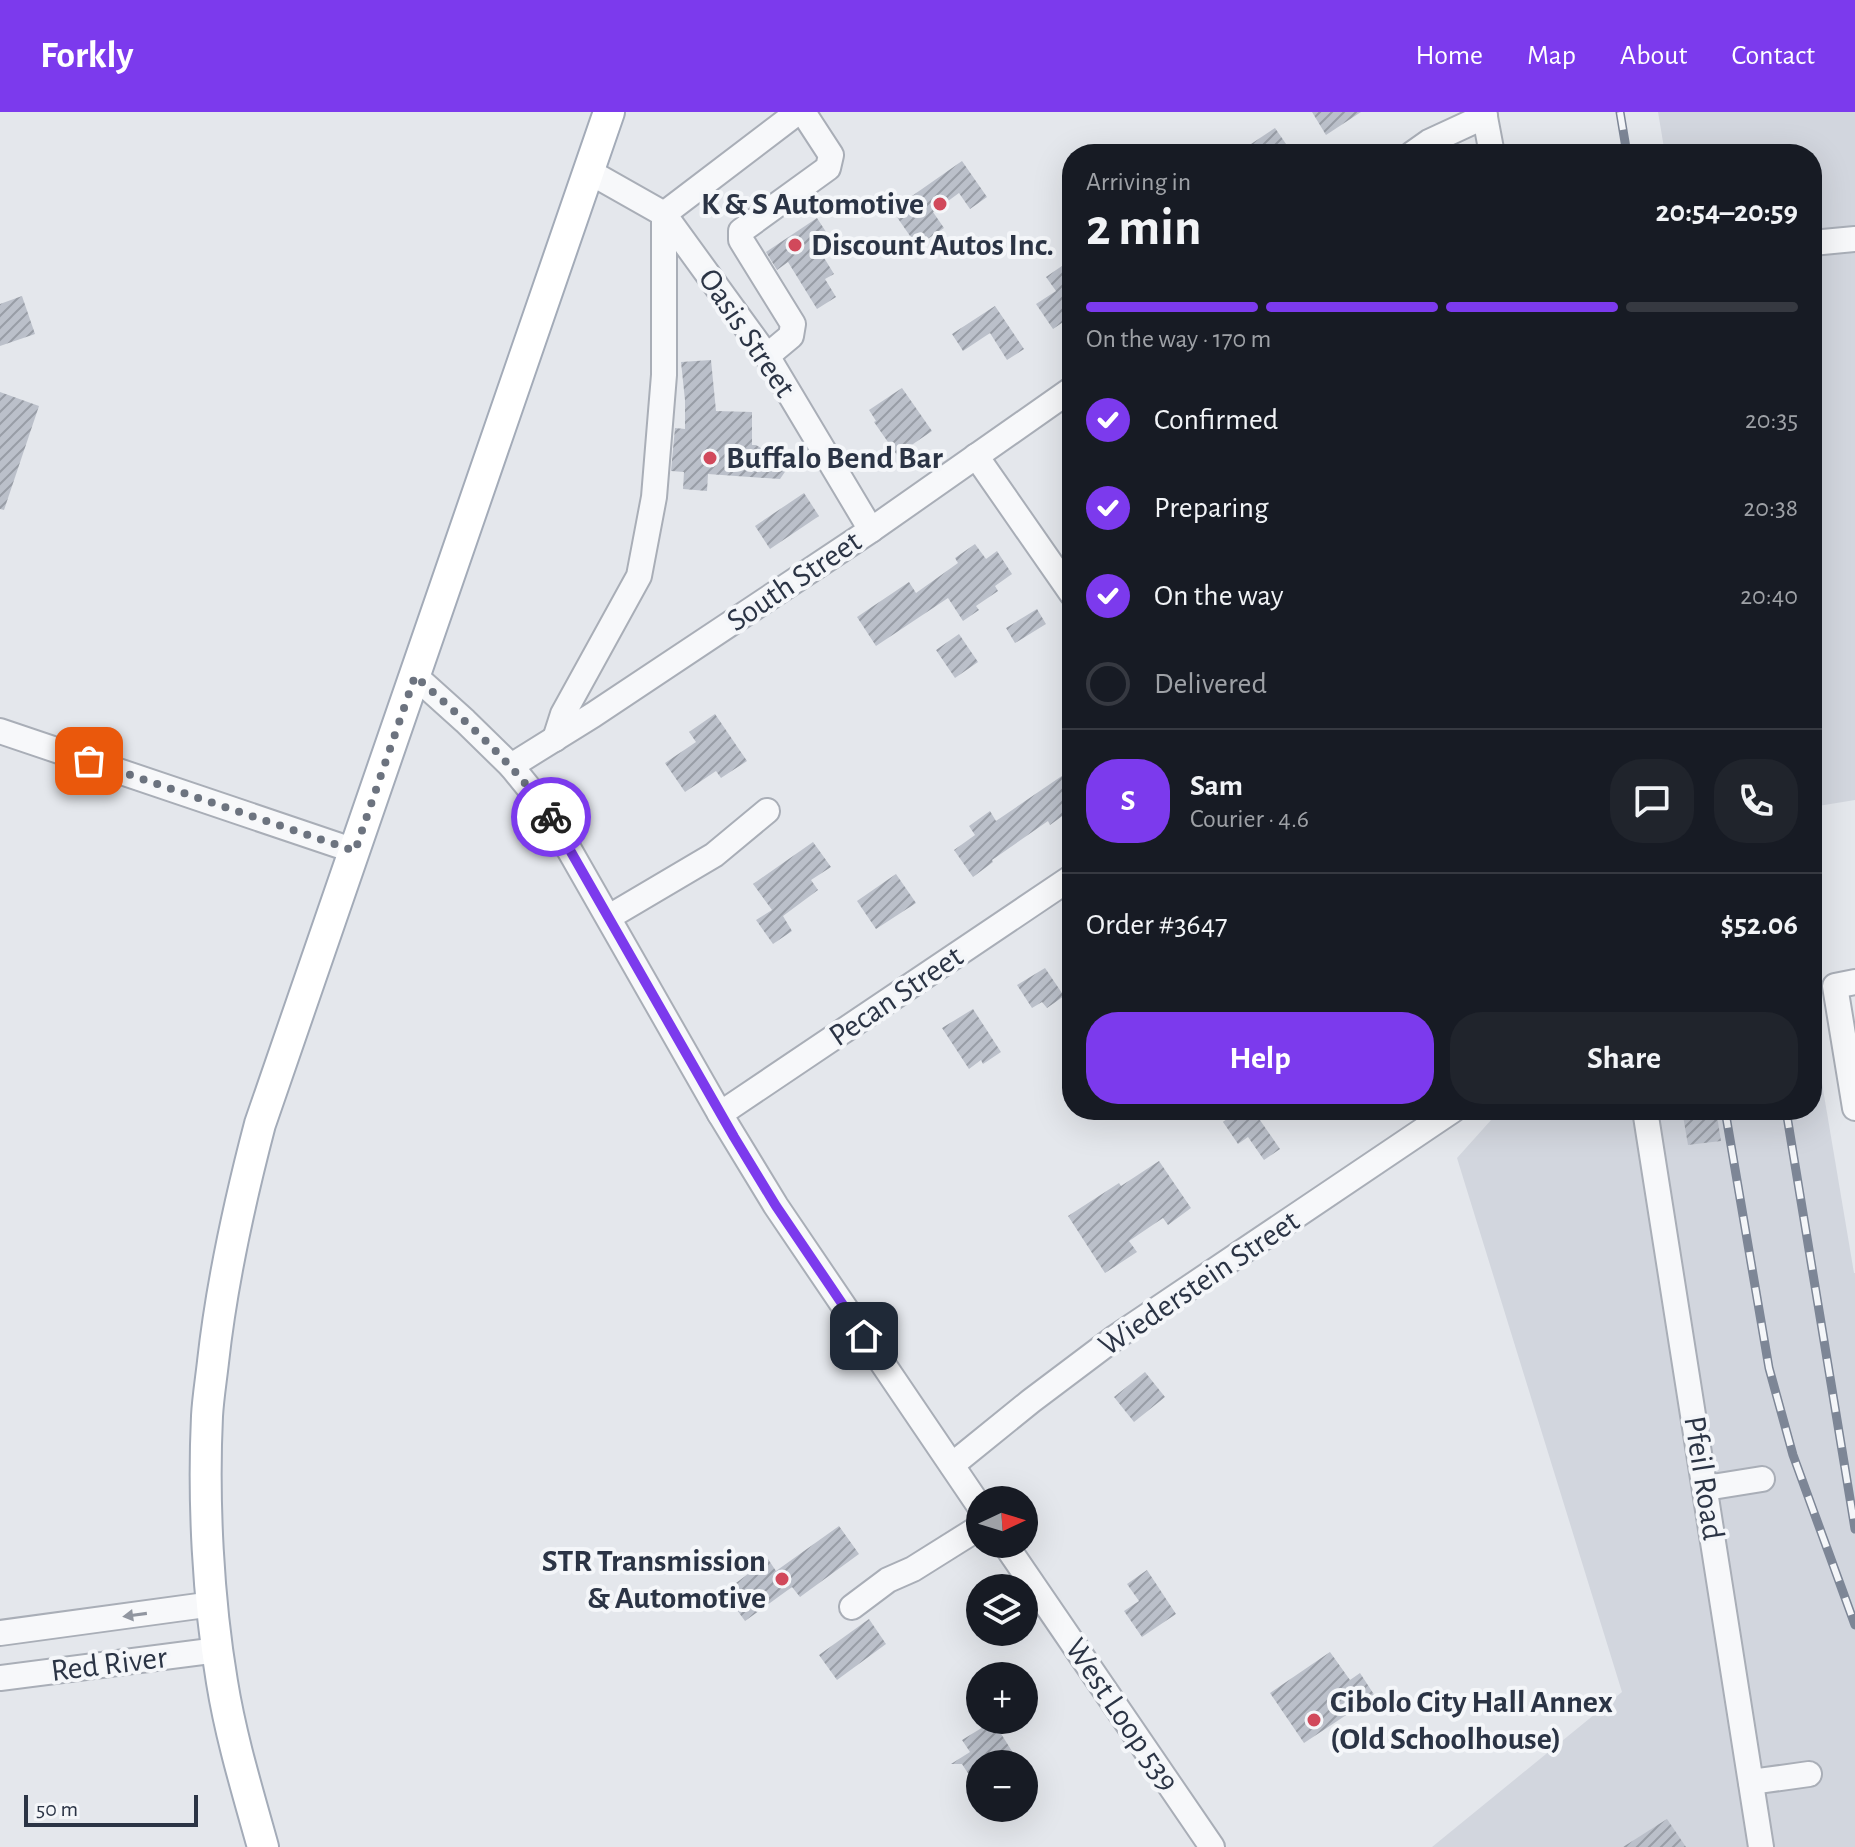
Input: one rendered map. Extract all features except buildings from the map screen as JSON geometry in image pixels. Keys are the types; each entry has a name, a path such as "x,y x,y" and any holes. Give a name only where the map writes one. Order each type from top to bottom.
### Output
{"main road":[{"path":"263,1847 240,1768 222,1682 206,1505 207,1414 220,1303 239,1204 260,1124 609,112"}],"street":[{"path":"555,739 563,714 639,576 654,497 664,375 664,214 800,112 831,155 828,168 741,231 741,240 793,324 791,336 767,356"},
{"path":"1426,144 1485,114 1490,144"},
{"name":"Oasis Street","path":"588,171 664,214 767,356 871,530"},
{"path":"1822,242 1855,239"},
{"name":"South Street","path":"511,766 871,530 1062,396"},
{"path":"976,456 1062,580"},
{"path":"415,676 511,766 546,809 776,1206 966,1486"},
{"path":"0,731 355,851"},
{"path":"609,917 714,855 767,811"},
{"name":"Pecan Street","path":"720,1114 1062,884"},
{"path":"1845,984 1855,1108"},
{"name":"Wiederstein Street","path":"952,1465 1116,1337 1430,1120"},
{"name":"Pfeil Road","path":"1647,1120 1761,1847"},
{"path":"1706,1488 1762,1479"},
{"path":"852,1607 888,1580 913,1569 966,1536"},
{"name":"West Loop 539","path":"1015,1558 1212,1847"},
{"name":"Red River","path":"0,1633 213,1604"},
{"name":"Red River","path":"0,1678 218,1650"},
{"path":"1751,1782 1809,1774"}],"shaded area":[{"path":"1658,112 1855,112 1855,800 1822,805 1822,144 1663,144"},
{"path":"1822,1083 1855,1273 1855,1847 1432,1847 1622,1692 1457,1158 1491,1120 1822,1120"}],"railway":[{"path":"1620,112 1625,144"},
{"path":"1727,1120 1769,1368 1793,1455 1855,1625"},
{"path":"1788,1120 1855,1529"}],"way so far":[{"path":"89,761 355,851 415,676 511,766 551,817"}],"place":[{"name":"K & S Automotive","path":"940,204"},
{"name":"Discount Autos Inc.","path":"795,245"},
{"name":"Buffalo Bend Bar","path":"710,458"},
{"name":"STR Transmission & Automotive","path":"782,1579"},
{"name":"Cibolo City Hall Annex (Old Schoolhouse)","path":"1314,1720"}],"route":[{"path":"551,817 720,1114 776,1206 864,1336"}]}
